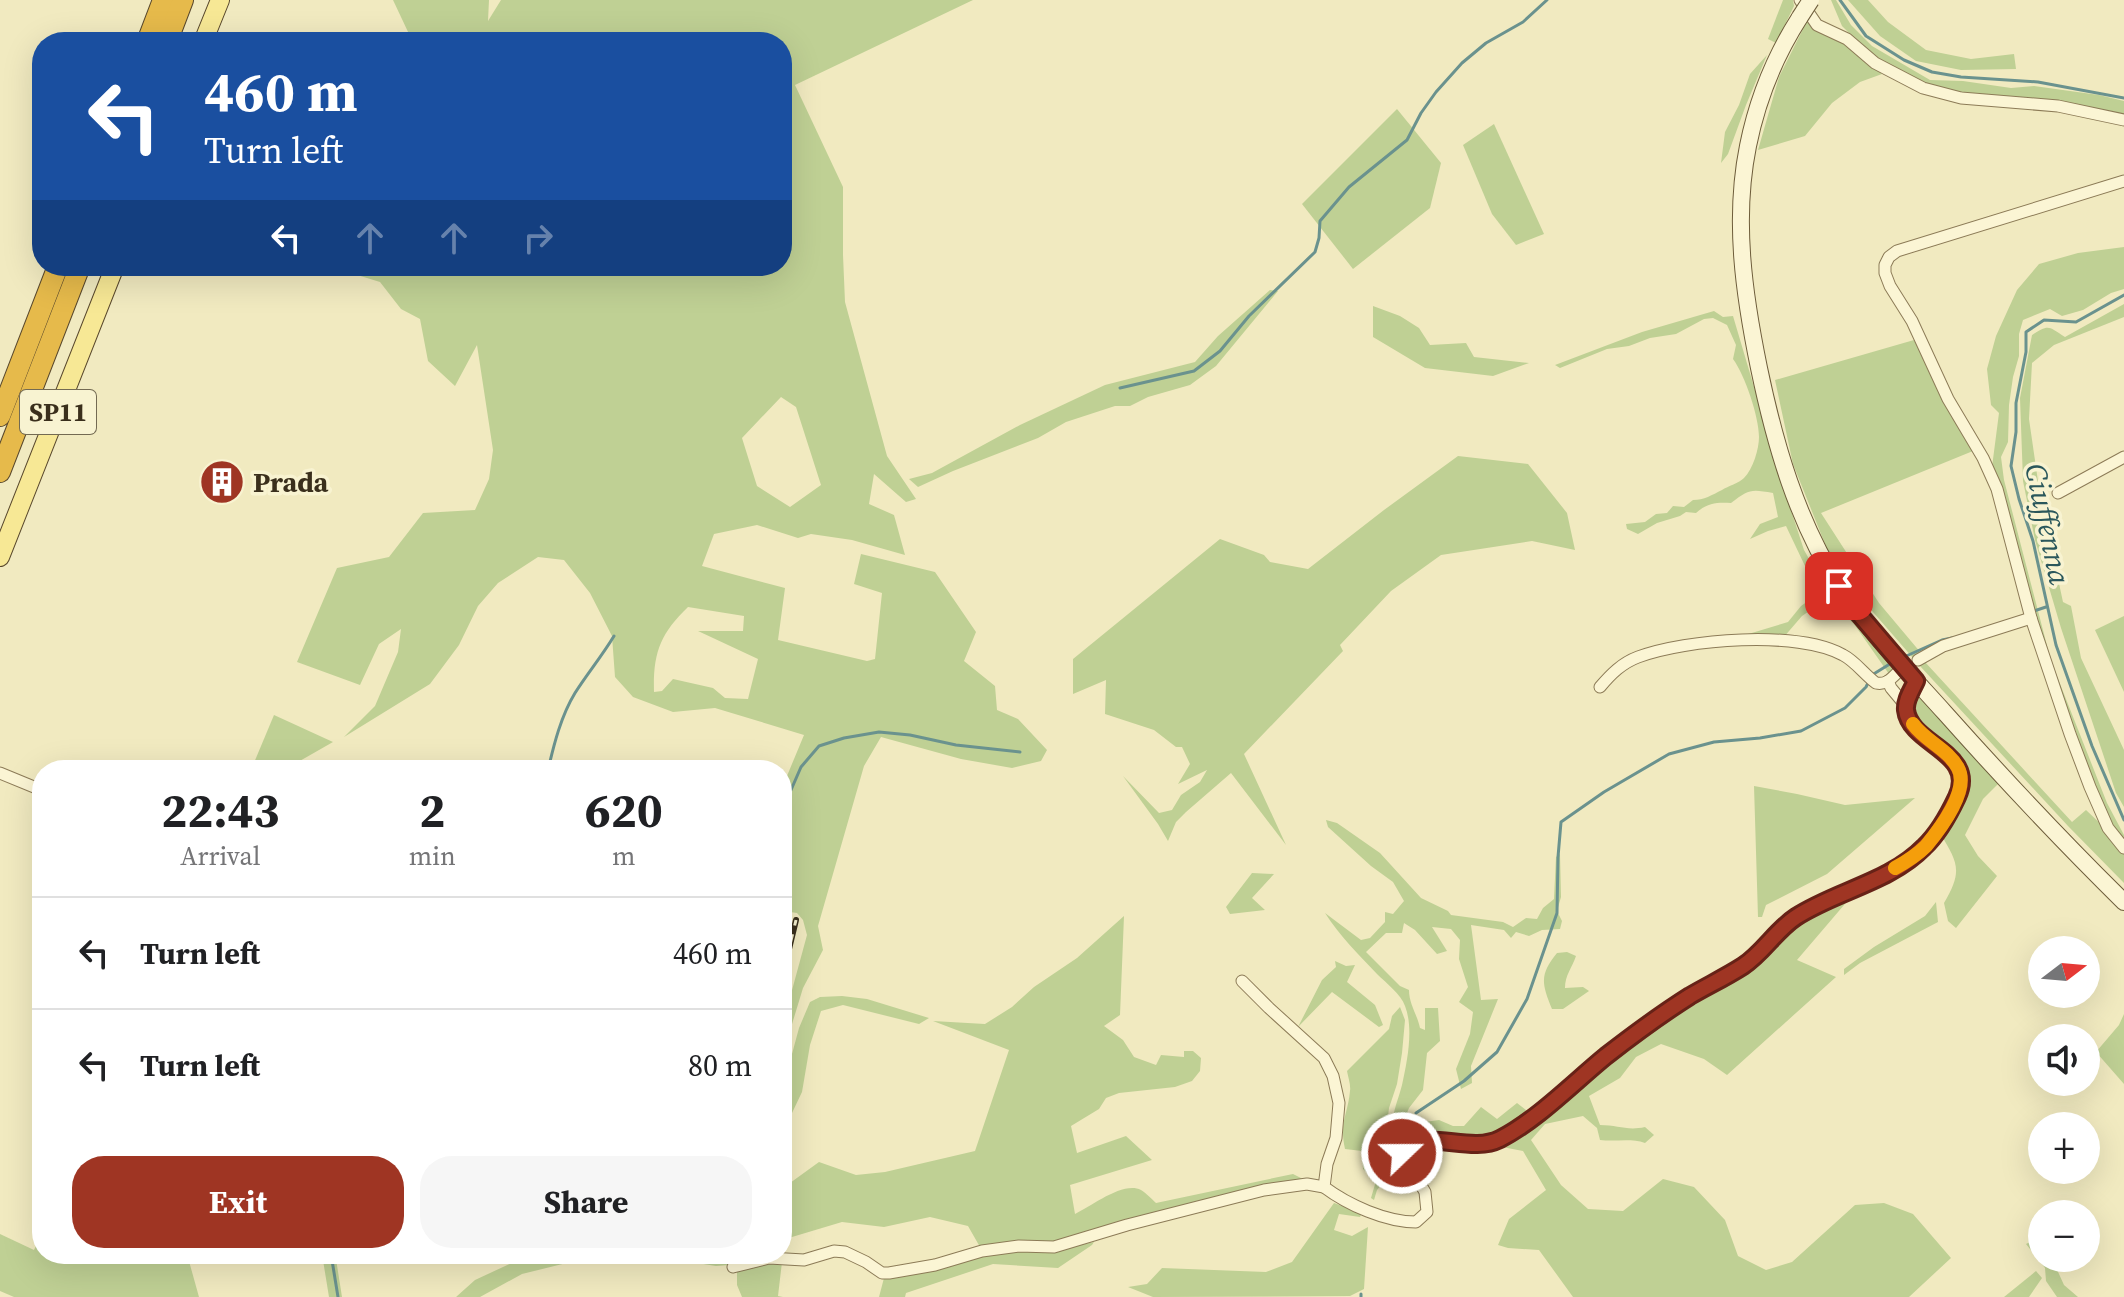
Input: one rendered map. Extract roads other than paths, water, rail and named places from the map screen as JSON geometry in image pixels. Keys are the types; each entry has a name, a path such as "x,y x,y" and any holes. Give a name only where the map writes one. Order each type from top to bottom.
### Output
{"highway":[{"path":"151,32 163,0"},
{"path":"171,32 183,0"},
{"path":"0,416 54,276"},
{"path":"0,472 76,276"}],"main road":[{"path":"207,32 220,0"},
{"path":"1811,0 1771,74 1753,122 1741,200 1744,279 1752,332 1784,465 1812,540 1853,607 1916,681 2058,836 2124,902"},
{"name":"SP11","path":"0,557 111,276"}],"street":[{"path":"1800,0 1817,25 1847,39 1875,63 1923,88 1961,98 2058,106 2124,120"},
{"path":"2124,181 1913,245 1897,251 1885,265 1890,286 1912,321 1948,399 1983,458 1997,489 2031,618 2090,787 2108,828 2124,848"},
{"path":"2058,493 2124,457"},
{"path":"1918,660 1943,646 2031,618"},
{"path":"1600,687 1614,671 1637,658 1708,641 1789,641 1822,647 1845,656 1876,683 1882,684 1898,672"},
{"path":"1888,681 1906,706"},
{"path":"792,1259 804,1260 834,1251 845,1252 882,1273 889,1273 935,1265 982,1251 1019,1246 1054,1247 1264,1190 1307,1184 1324,1187 1342,1201 1404,1222 1416,1222 1427,1212 1425,1192 1402,1153 1405,1145 1413,1141 1438,1139 1468,1144 1497,1141 1526,1123 1639,1030 1745,965 1793,919 1874,880 1924,848 1958,795 1961,776 1948,755 1919,733 1907,713 1906,706 1916,681"},
{"path":"0,773 32,786"},
{"path":"1242,981 1324,1058 1333,1076 1339,1103 1336,1138 1327,1164 1324,1187"},
{"path":"733,1267 745,1264"}],"waterway":[{"path":"1120,388 1194,371 1220,351 1249,316 1315,252 1320,221 1349,187 1407,140 1421,113 1462,63 1486,43 1523,22 1547,0"},
{"name":"Ciuffenna","path":"1840,0 1866,36 1904,60 1932,72 2038,82 2124,98"},
{"name":"Ciuffenna","path":"2124,295 2076,322 2044,320 2026,332 2011,466 2033,541 2056,645 2092,746 2124,820"},
{"path":"2031,612 2046,607"},
{"path":"550,760 558,730 570,702 614,636"},
{"path":"1904,657 1952,638"},
{"path":"1872,675 1893,662"},
{"path":"1416,1113 1464,1081 1497,1052 1527,999 1557,913 1561,822 1604,792 1669,754 1714,742 1801,731 1845,708 1869,681"},
{"path":"792,788 801,767 819,746 879,732 1020,752"},
{"path":"333,1264 338,1297"}],"railway":[{"path":"792,937 796,920"}],"place":[{"name":"Prada","path":"222,482"}]}
